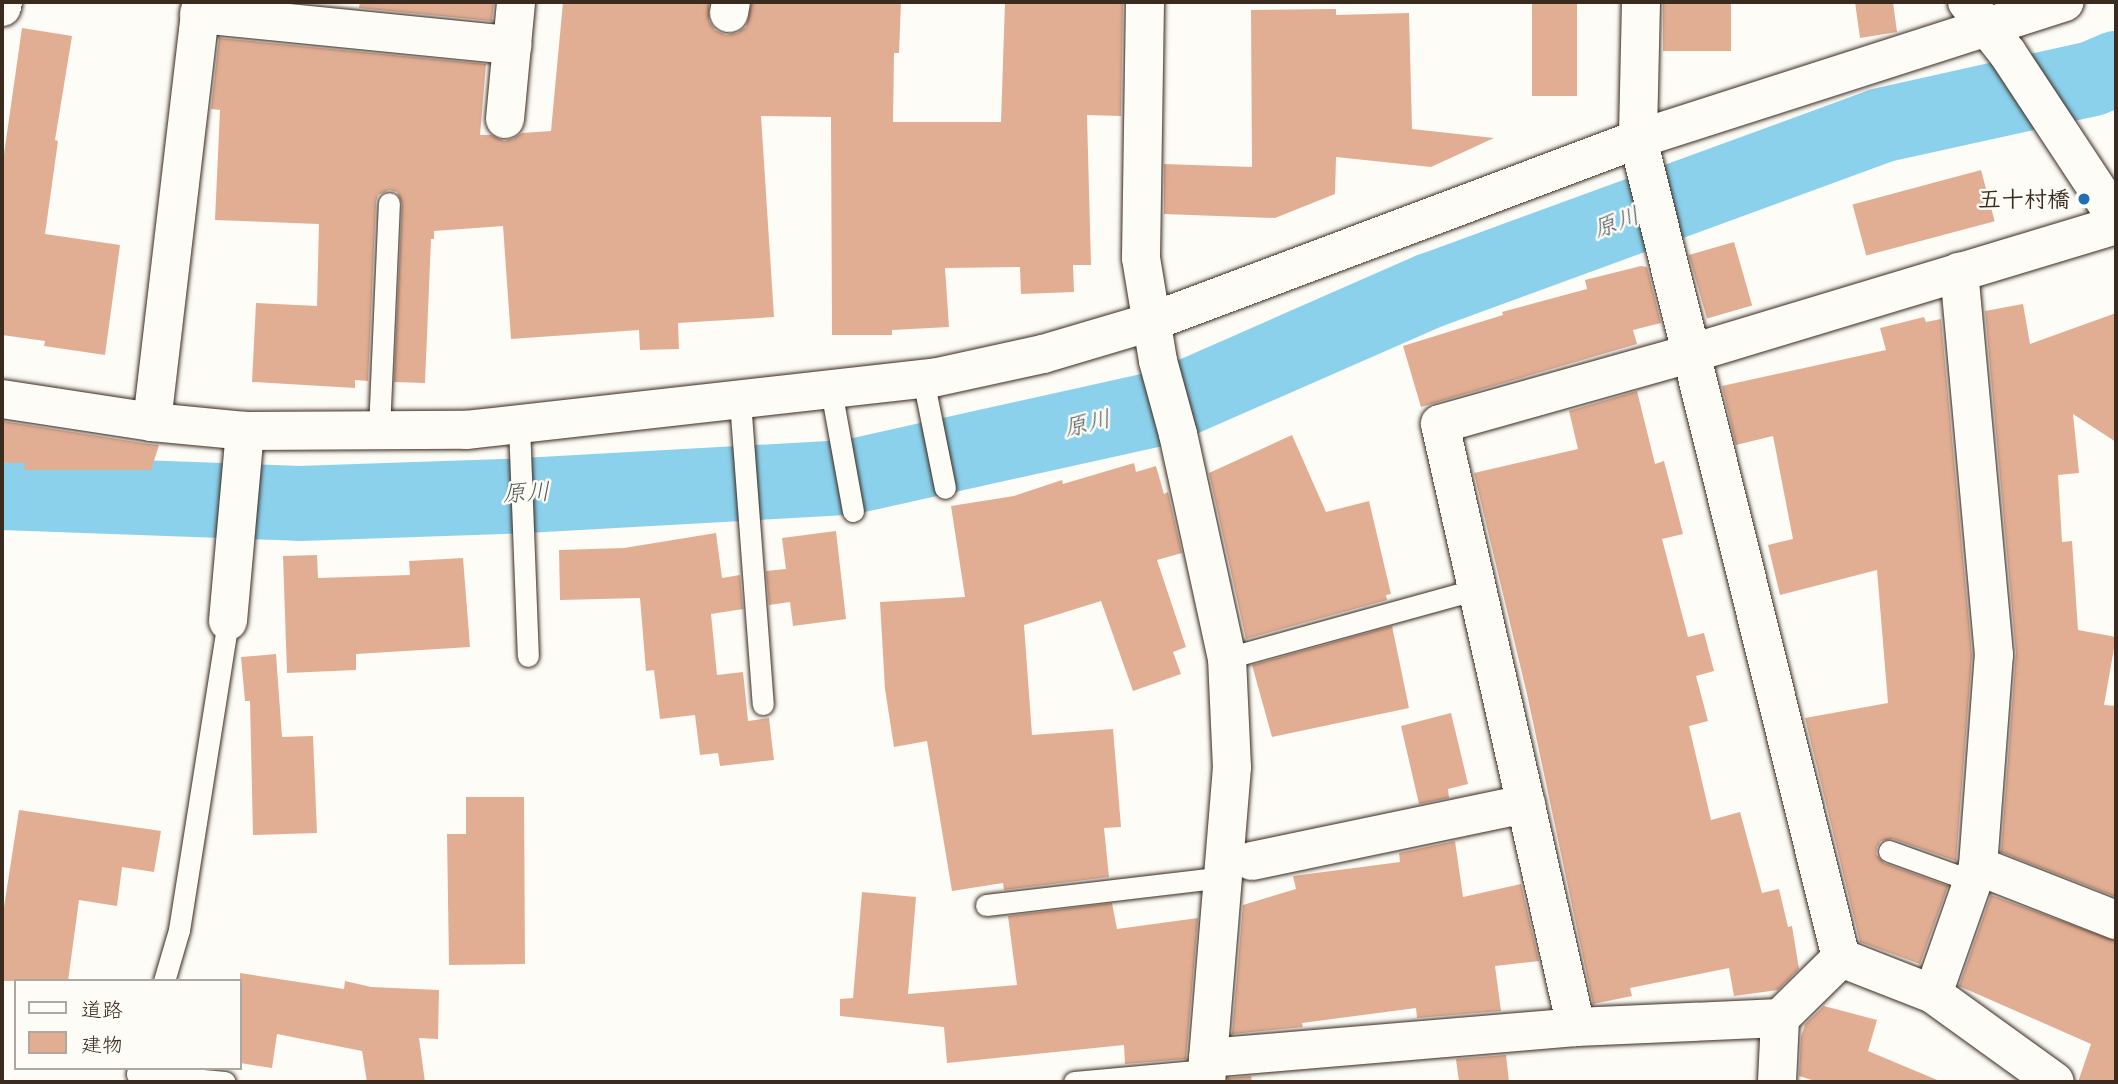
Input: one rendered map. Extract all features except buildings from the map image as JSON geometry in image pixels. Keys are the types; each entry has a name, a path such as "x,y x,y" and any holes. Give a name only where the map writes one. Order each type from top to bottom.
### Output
{"street":[{"path":"505,119 516,2"},
{"path":"1144,2 1141,258 1158,361 1178,434 1227,658 1237,869 1207,1070 1576,1027 1780,1018 1841,958"},
{"path":"1641,2 1642,156 1841,958"},
{"path":"2,399 152,422 244,449 379,430 466,430 520,436 740,401 833,405 928,397 1043,354 1151,322 1642,156 1987,28 2065,2"},
{"path":"152,422 200,8 512,45"},
{"path":"1576,1027 1440,424 1689,354 1959,272 2114,218 1987,28"},
{"path":"1933,994 1975,873 1994,655 1959,272"},
{"path":"228,621 244,449"},
{"path":"1237,869 1526,804"},
{"path":"1975,873 2116,920"},
{"path":"1841,958 1933,994 2055,1082"},
{"path":"1777,1082 1780,1018"}],"lane":[{"path":"379,430 389,203"},
{"path":"928,397 944,488"},
{"path":"740,401 763,704"},
{"path":"833,405 853,511"},
{"path":"520,436 528,656"},
{"path":"1227,658 1477,589"},
{"path":"165,979 178,930 228,621"},
{"path":"1889,851 1975,873"},
{"path":"986,905 1237,869"},
{"path":"138,1070 137,1074 225,1082"},
{"path":"1073,1082 1207,1070"}],"waterway":[{"name":"原川","path":"2,492 299,503 524,495 847,477 1163,407 1430,290 1880,125 2092,78 2116,68"}],"place":[{"name":"五十村橋","path":"2084,199"}]}
